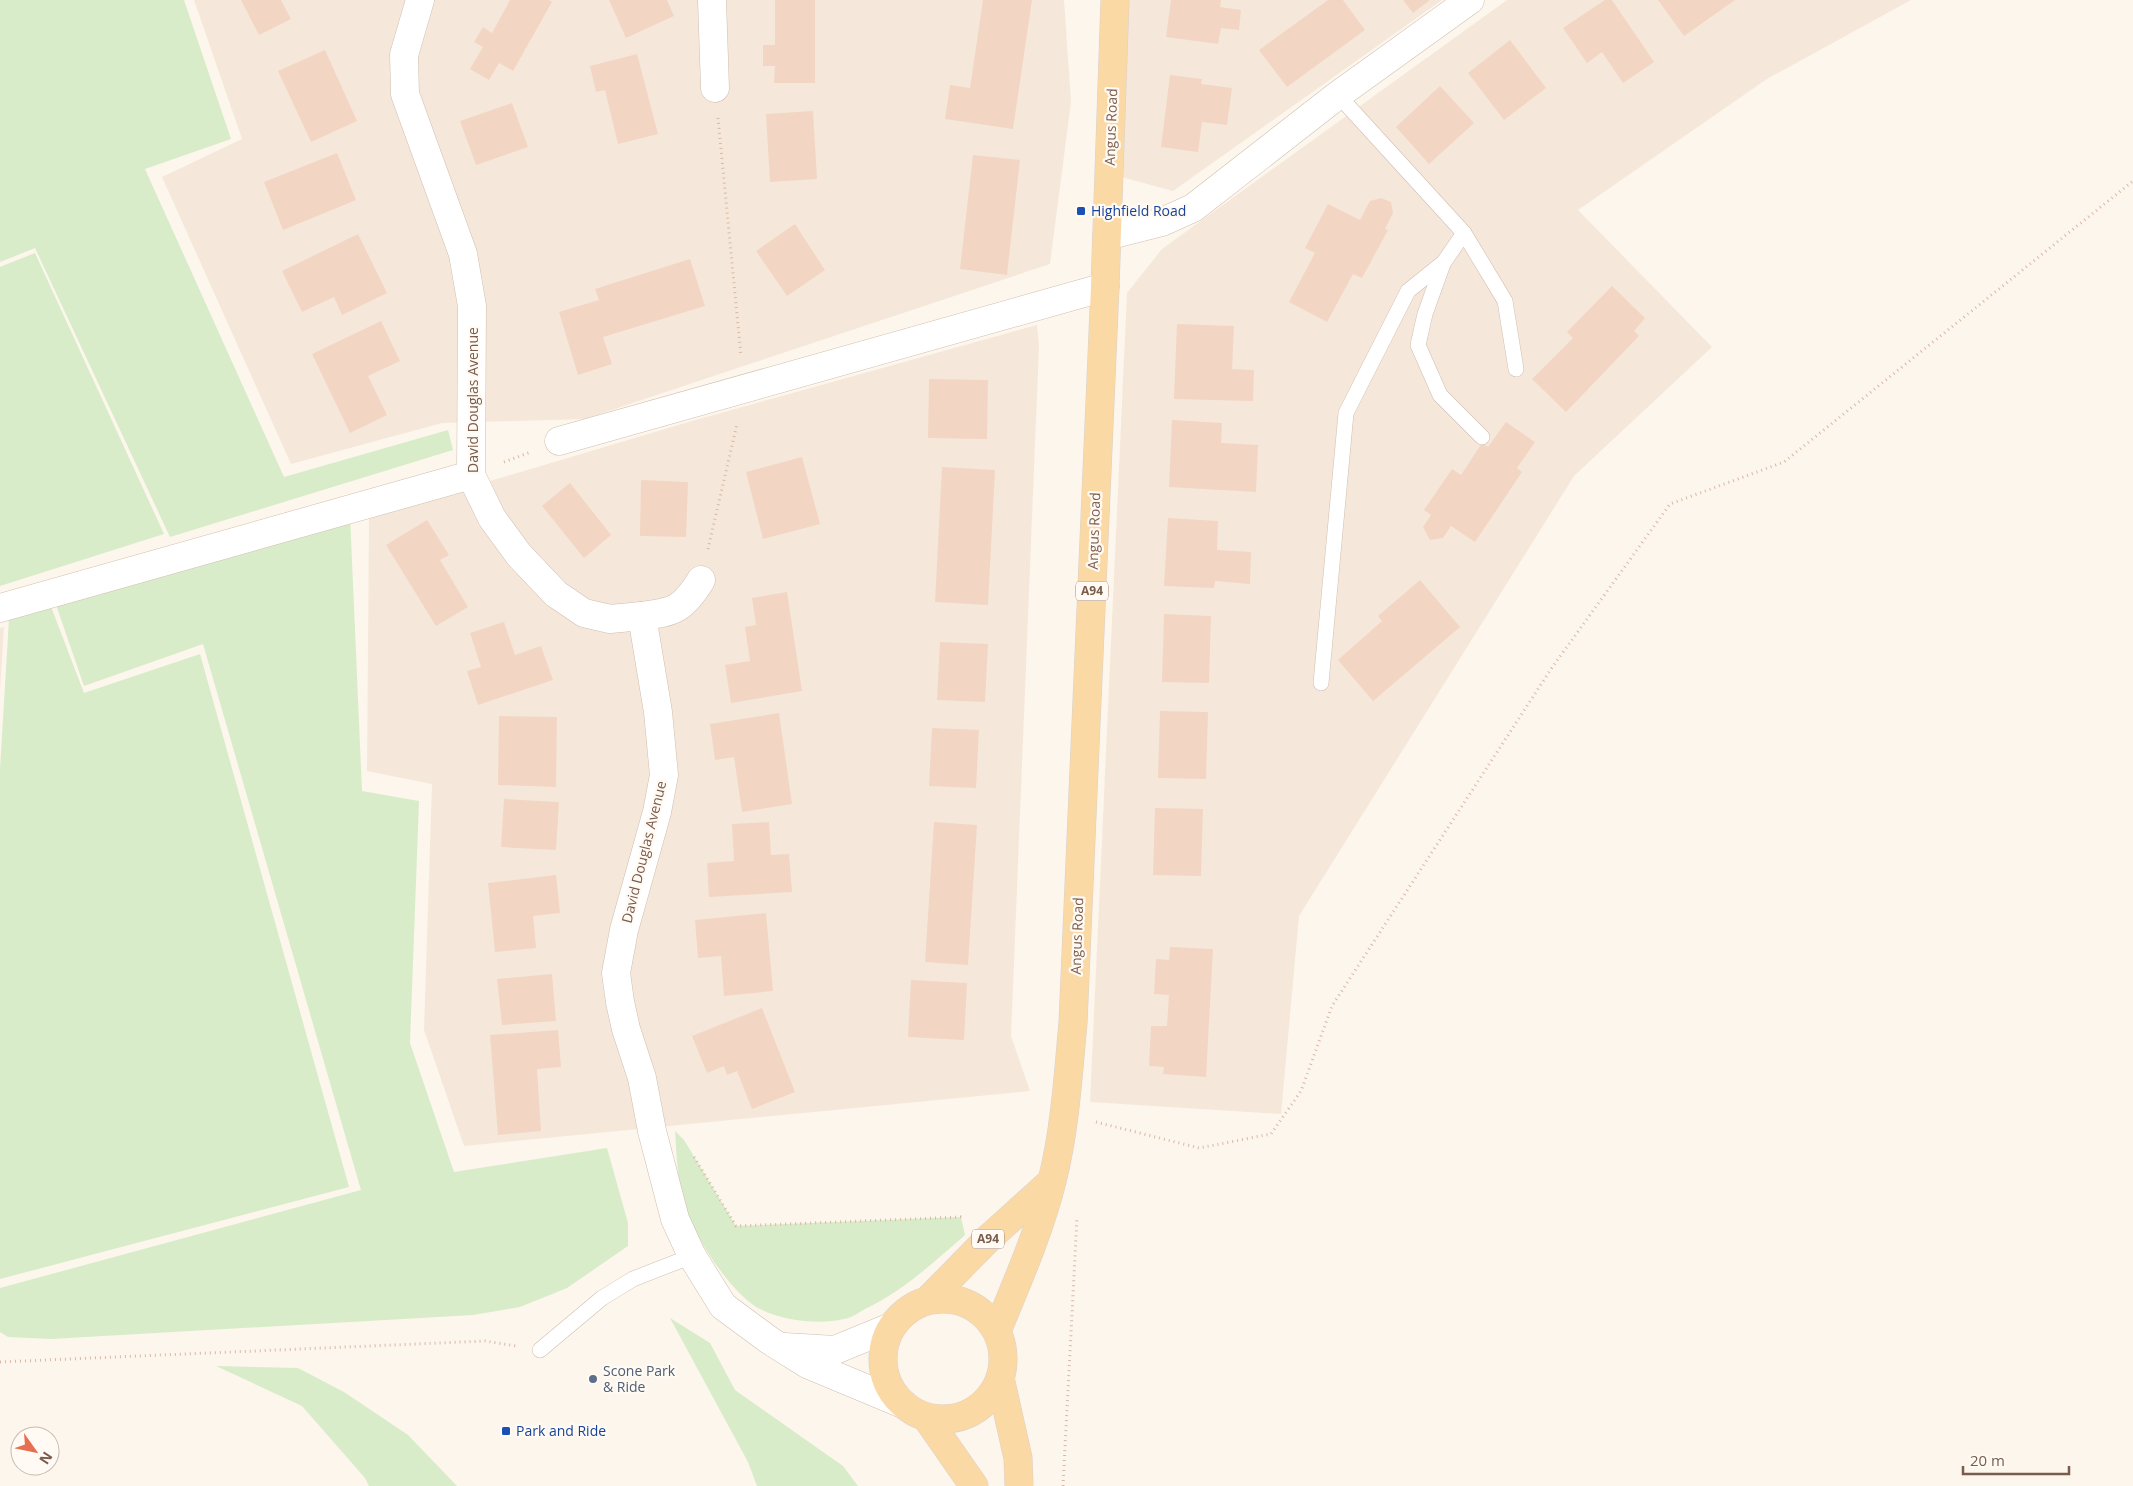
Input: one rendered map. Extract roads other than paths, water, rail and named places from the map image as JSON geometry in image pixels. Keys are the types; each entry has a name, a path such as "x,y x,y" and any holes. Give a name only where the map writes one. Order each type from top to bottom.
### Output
{"main road":[{"name":"Angus Road","path":"997,1331 1034,1242 1052,1181 1064,1114 1073,1023 1105,288 1115,0"},
{"name":"A94","path":"928,1300 989,1238 1052,1181"},
{"name":"A94","path":"914,1410 944,1419 962,1416 978,1408 991,1394 1000,1378 1003,1362 1002,1346 997,1331 985,1315 968,1304 948,1298 928,1300 913,1306 901,1315 891,1327 884,1342 883,1360 885,1376 892,1392 914,1410 974,1486"},
{"name":"A94","path":"1000,1378 1018,1458 1018,1486"}],"street":[{"name":"David Douglas Avenue","path":"420,0 404,55 406,94 463,254 472,306 471,475 492,518 519,555 556,594 584,613 610,619 642,616 658,712 664,775 657,812 624,930 616,973 626,1029 642,1078 652,1131 675,1219 692,1256 723,1306 807,1364 914,1410"},
{"path":"712,0 714,88"},
{"path":"1107,236 1162,222 1193,208 1338,95 1470,0"},
{"path":"559,441 1105,288"},
{"path":"0,608 471,475"},
{"path":"642,616 669,613 689,599 701,580"},
{"path":"781,1347 835,1350 891,1327"}],"lane":[{"path":"1338,95 1464,233 1506,301 1516,369"},
{"path":"1464,233 1444,262 1426,314 1418,345 1440,395 1482,437"},
{"path":"1321,683 1346,413 1408,292 1444,262"},
{"path":"540,1350 602,1298 633,1279 692,1256"}],"place":[{"name":"Highfield Road","path":"1081,211"},
{"name":"Scone Park & Ride","path":"593,1379"},
{"name":"Park and Ride","path":"506,1431"}]}
